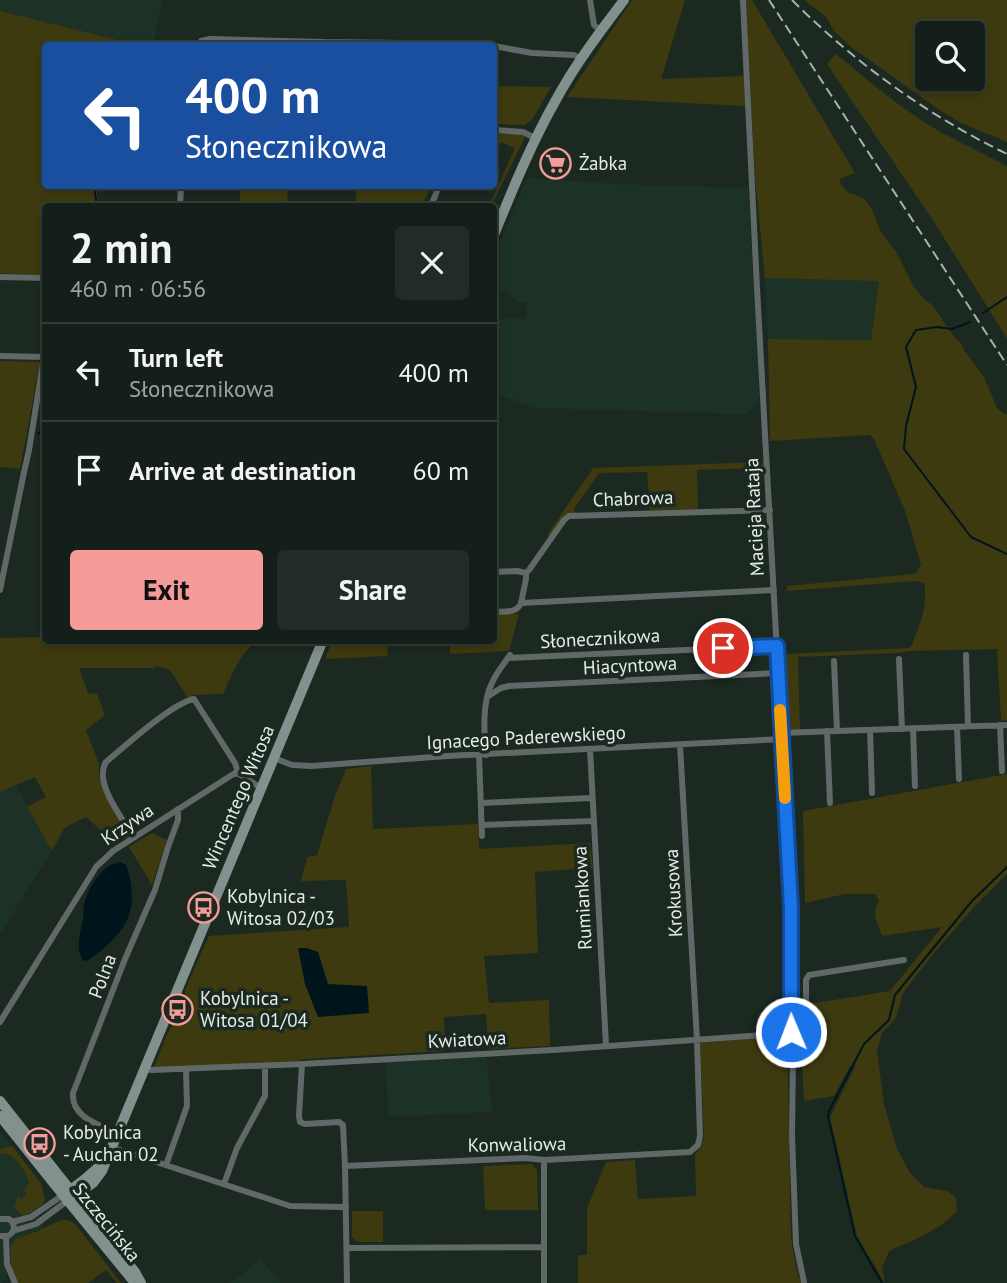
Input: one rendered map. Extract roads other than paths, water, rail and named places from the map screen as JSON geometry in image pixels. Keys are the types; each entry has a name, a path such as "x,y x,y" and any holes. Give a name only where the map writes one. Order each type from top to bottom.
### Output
{"street":[{"path":"590,0 594,25 601,31"},
{"path":"497,228 535,138 558,96 624,0"},
{"name":"Macieja Rataja","path":"743,0 791,908 792,1136 796,1244 804,1282"},
{"path":"200,42 210,39 278,42"},
{"path":"497,47 532,53 574,55 581,59"},
{"path":"497,130 523,132 535,138"},
{"path":"0,277 42,278"},
{"path":"0,356 42,358"},
{"path":"0,590 30,450 42,376"},
{"name":"Chabrowa","path":"520,603 526,573 569,516 770,510"},
{"path":"497,572 526,573"},
{"path":"497,612 515,610 520,607 520,603 774,590"},
{"name":"Wincentego Witosa","path":"69,1196 105,1161 321,644"},
{"name":"Słonecznikowa","path":"487,697 492,681 509,656 777,646"},
{"path":"966,655 968,726"},
{"path":"899,659 902,729"},
{"path":"834,661 837,731"},
{"name":"Hiacyntowa","path":"487,697 509,686 778,673"},
{"path":"482,836 481,803 487,697"},
{"path":"134,837 112,802 101,776 103,767 148,727 194,699 238,773 261,788"},
{"path":"1002,771 1004,725"},
{"name":"Ignacego Paderewskiego","path":"274,758 292,765 312,766 680,745 837,731 1004,725"},
{"path":"957,727 959,779"},
{"path":"913,728 915,786"},
{"path":"870,730 872,793"},
{"path":"827,732 830,803"},
{"name":"Krokusowa","path":"680,745 700,1136 698,1145 690,1153"},
{"name":"Rumiankowa","path":"590,749 606,1045"},
{"name":"Krzywa","path":"0,1022 96,867 134,837 238,773"},
{"path":"481,803 592,799"},
{"name":"Polna","path":"117,1133 88,1119 74,1105 73,1093 155,890 178,820 178,809"},
{"path":"482,825 593,821"},
{"path":"791,1015 806,1013 806,981 810,975 904,960"},
{"name":"Kwiatowa","path":"144,1069 302,1064 791,1032"},
{"path":"302,1064 300,1122 341,1123 343,1128 347,1283"},
{"path":"225,1184 237,1148 265,1096 265,1065"},
{"path":"166,1165 187,1106 186,1069"},
{"name":"Szczecińska","path":"0,1101 135,1283"},
{"name":"Szczecińska","path":"0,1116 135,1272 141,1283"},
{"path":"111,1147 290,1206 346,1207"},
{"name":"Konwaliowa","path":"345,1166 690,1153"},
{"path":"544,1160 544,1283"},
{"path":"0,1219 6,1218 12,1222 32,1217 69,1196"},
{"path":"15,1283 7,1264 3,1236 37,1224 69,1196"},
{"path":"12,1222 13,1231"},
{"path":"346,1248 544,1247"}],"water":[{"path":"120,862 126,865 132,896 127,920 112,941 84,961 79,951 79,940 87,895 102,871"},
{"path":"298,948 318,952 328,984 367,986 369,1013 318,1017 305,984"}],"waterway":[{"path":"94,189 97,203"},
{"path":"983,313 1007,297"},
{"path":"970,322 952,329 937,327 916,330 906,347 916,387 906,426 904,449 971,537 1007,554"},
{"path":"38,434 42,430"},
{"path":"882,1283 855,1236 829,1111 864,1044 889,1020 895,995 972,901 1007,867"}],"railway":[{"path":"769,0 1007,365"},
{"path":"792,0 841,45 893,86 920,105 1007,154"}],"place":[{"name":"Żabka","path":"556,163"},
{"name":"Kobylnica - Witosa 02/03","path":"204,907"},
{"name":"Kobylnica - Witosa 01/04","path":"177,1009"},
{"name":"Kobylnica - Auchan 02","path":"40,1143"}]}
